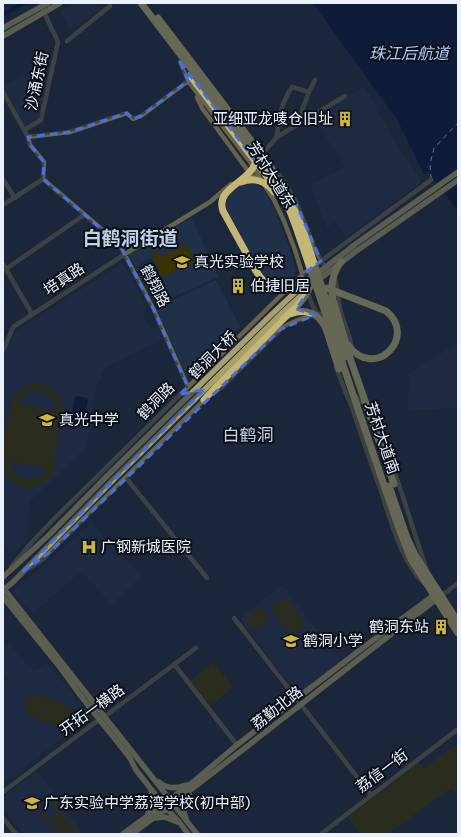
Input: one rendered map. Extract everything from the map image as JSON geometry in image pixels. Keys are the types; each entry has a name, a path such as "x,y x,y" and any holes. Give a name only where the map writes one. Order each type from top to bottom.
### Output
{"highway":[{"name":"芳村大道东","path":"136,3 180,62 190,80 282,196 292,217 318,291"},
{"name":"芳村大道东","path":"141,3 281,187 298,218 311,254"},
{"path":"146,3 255,147 256,156 254,167 249,174 231,188 223,197 222,208 259,277 272,287 285,290 297,287 310,279"},
{"path":"231,188 243,181 252,180 263,182 270,188 280,201 305,265 318,291"},
{"path":"204,400 302,301 310,286 313,272 311,254"},
{"name":"芳村大道南","path":"311,254 389,486 413,552 429,577 435,595 458,622"},
{"path":"341,262 334,274 332,284 334,304 389,486"},
{"path":"310,269 316,280 323,286 386,311 393,318 397,328 396,340 391,350 383,357 376,359 360,356 352,350 344,339"},
{"name":"芳村大道南","path":"318,291 356,411 389,486 408,554 458,633"},
{"path":"284,319 292,314 303,311 315,315 322,321 356,411"}],"main road":[{"path":"3,36 43,9 48,3"},
{"path":"3,28 43,9 60,3"},
{"name":"鹤洞大桥","path":"3,576 48,536 266,319 310,279 363,239 458,172"},
{"name":"鹤洞大桥","path":"21,573 112,481 314,283 341,262 458,180"},
{"path":"21,573 4,590 102,718 130,758 136,770 188,834"},
{"name":"荔勤北路","path":"194,785 237,745 364,647 435,595"},
{"name":"荔勤北路","path":"132,834 171,801 300,705 368,652 435,595"},
{"path":"3,597 143,766 197,834"},
{"path":"143,766 167,788 194,785"},
{"path":"136,770 141,771 143,766"},
{"path":"190,825 184,814 184,801 194,785"},
{"path":"151,788 153,801 150,818 165,817 180,823"},
{"name":"荔勤北路","path":"123,834 150,818"}],"street":[{"path":"67,41 110,6"},
{"name":"沙涌东街","path":"24,130 41,120 58,42 43,9"},
{"name":"芳村大道东","path":"190,80 193,88 250,162 278,206 295,250 311,302 317,314"},
{"path":"28,137 70,132 127,113 133,119 140,116 190,80"},
{"path":"296,126 315,80"},
{"path":"277,137 278,126 286,95 292,87 309,92"},
{"path":"193,88 202,108 248,171 269,191"},
{"path":"3,92 28,137 30,145 44,162 44,180 3,205"},
{"path":"261,155 277,137 344,96"},
{"name":"芳村大道东","path":"252,148 261,155 278,174 295,201 321,261 336,280 340,308"},
{"name":"培真路","path":"3,351 13,327 125,254 210,202 235,180 248,171"},
{"path":"3,179 15,198"},
{"name":"鹤翔路","path":"44,180 119,244 153,308 188,387"},
{"name":"鹤洞路","path":"3,576 32,542 302,275 431,180"},
{"path":"6,270 84,215"},
{"path":"3,264 32,314"},
{"path":"21,573 42,560 204,400 221,388 284,327 298,320 340,308"},
{"name":"芳村大道南","path":"340,308 352,347 352,360 349,376 358,399 362,403 372,408 377,418 429,577"},
{"name":"芳村大道南","path":"317,314 345,391 356,411 400,545 409,564 419,579 435,595"},
{"path":"179,396 185,395 192,398 196,402 195,409"},
{"path":"356,411 355,405 362,403"},
{"path":"126,478 207,578"},
{"path":"435,595 458,583"},
{"path":"234,618 371,795"},
{"name":"开拓一横路","path":"3,792 196,648"},
{"path":"174,664 237,745"},
{"name":"荔信一街","path":"321,834 458,729"},
{"path":"3,818 16,834"}],"highlighted area":[{"path":"180,62 259,166 256,151 273,168 295,201 321,261 302,275 308,292 296,309 315,315 281,329 50,552 21,573 205,389 179,395 188,387 153,308 119,244 43,179 44,162 30,145 28,137 70,132 127,113 133,119 141,116 188,81"}],"shaded area":[{"path":"74,3 95,3 99,11 70,29 60,11"},
{"path":"52,60 40,118 24,126 3,86"},
{"path":"364,86 392,137 422,182 346,237 334,221 327,228 311,185 346,167 314,119"},
{"path":"243,184 257,184 265,191 278,217 292,256 296,273 287,284 273,284 266,280 255,267 224,207 226,196"},
{"name":"真光实验学校","path":"192,218 218,277 155,305 143,282 160,273 151,258 136,267 127,254 160,235 166,246 175,241 169,230"},
{"path":"187,245 195,262 162,277 152,254 158,251 161,257"},
{"name":"真光中学","path":"123,263 147,307 143,316 152,331 159,330 163,338 105,368 94,393 86,447 30,501 27,530 29,540 13,554 3,544 3,357 12,334"},
{"path":"216,280 240,327 187,377 156,308"},
{"path":"458,343 458,408 408,410 409,374"},
{"path":"40,383 46,385 57,393 61,400 63,412 55,466 52,473 42,483 25,487 15,484 4,471 3,456 7,419 12,399 17,391 23,387","holes":["34,390 43,391 49,395 54,401 56,410 19,404 25,395","9,461 46,468 37,478 26,479 16,474"]},
{"name":"广钢新城医院","path":"91,523 141,576 112,604 81,571 33,613 13,592"},
{"name":"鹤洞小学","path":"282,585 341,662 298,696 240,619"},
{"path":"285,597 306,623 291,635 270,609"},
{"path":"261,607 270,619 255,631 245,618"},
{"path":"8,644 34,672 47,663 86,710 83,721 3,784 3,682 8,678 3,671 3,649"},
{"path":"213,662 233,687 211,706 190,681"},
{"path":"38,694 73,708 77,716 75,725 67,730 62,730 30,716 25,711 24,703 29,696"},
{"path":"458,744 458,796 451,788 388,834 361,834 348,817 419,762 424,768"},
{"name":"广东实验中学荔湾学校(初中部)","path":"37,772 84,834 24,834 3,807 3,798"},
{"path":"47,802 54,802 57,804 80,834 76,834 54,805 49,805 45,807 44,811 61,834 57,834 44,818 42,810 43,806"},
{"path":"57,812 74,834 63,834 50,817"}],"water":[{"path":"19,3 29,3 3,17 3,12"},
{"name":"珠江后航道","path":"313,3 458,3 458,211 428,172 424,175 398,121"},
{"path":"75,396 88,398 84,425 70,424"}],"ferry route":[{"path":"431,179 430,164 434,148 458,123"}],"place":[{"name":"亚细亚龙唛仓旧址","path":"345,119"},
{"name":"真光实验学校","path":"182,262"},
{"name":"伯捷旧居","path":"238,286"},
{"name":"真光中学","path":"47,420"},
{"name":"广钢新城医院","path":"89,547"},
{"name":"鹤洞东站","path":"441,627"},
{"name":"鹤洞小学","path":"291,641"},
{"name":"广东实验中学荔湾学校(初中部)","path":"32,803"}],"district":[{"name":"白鹤洞街道","path":"130,238"},
{"name":"白鹤洞","path":"248,435"}]}
